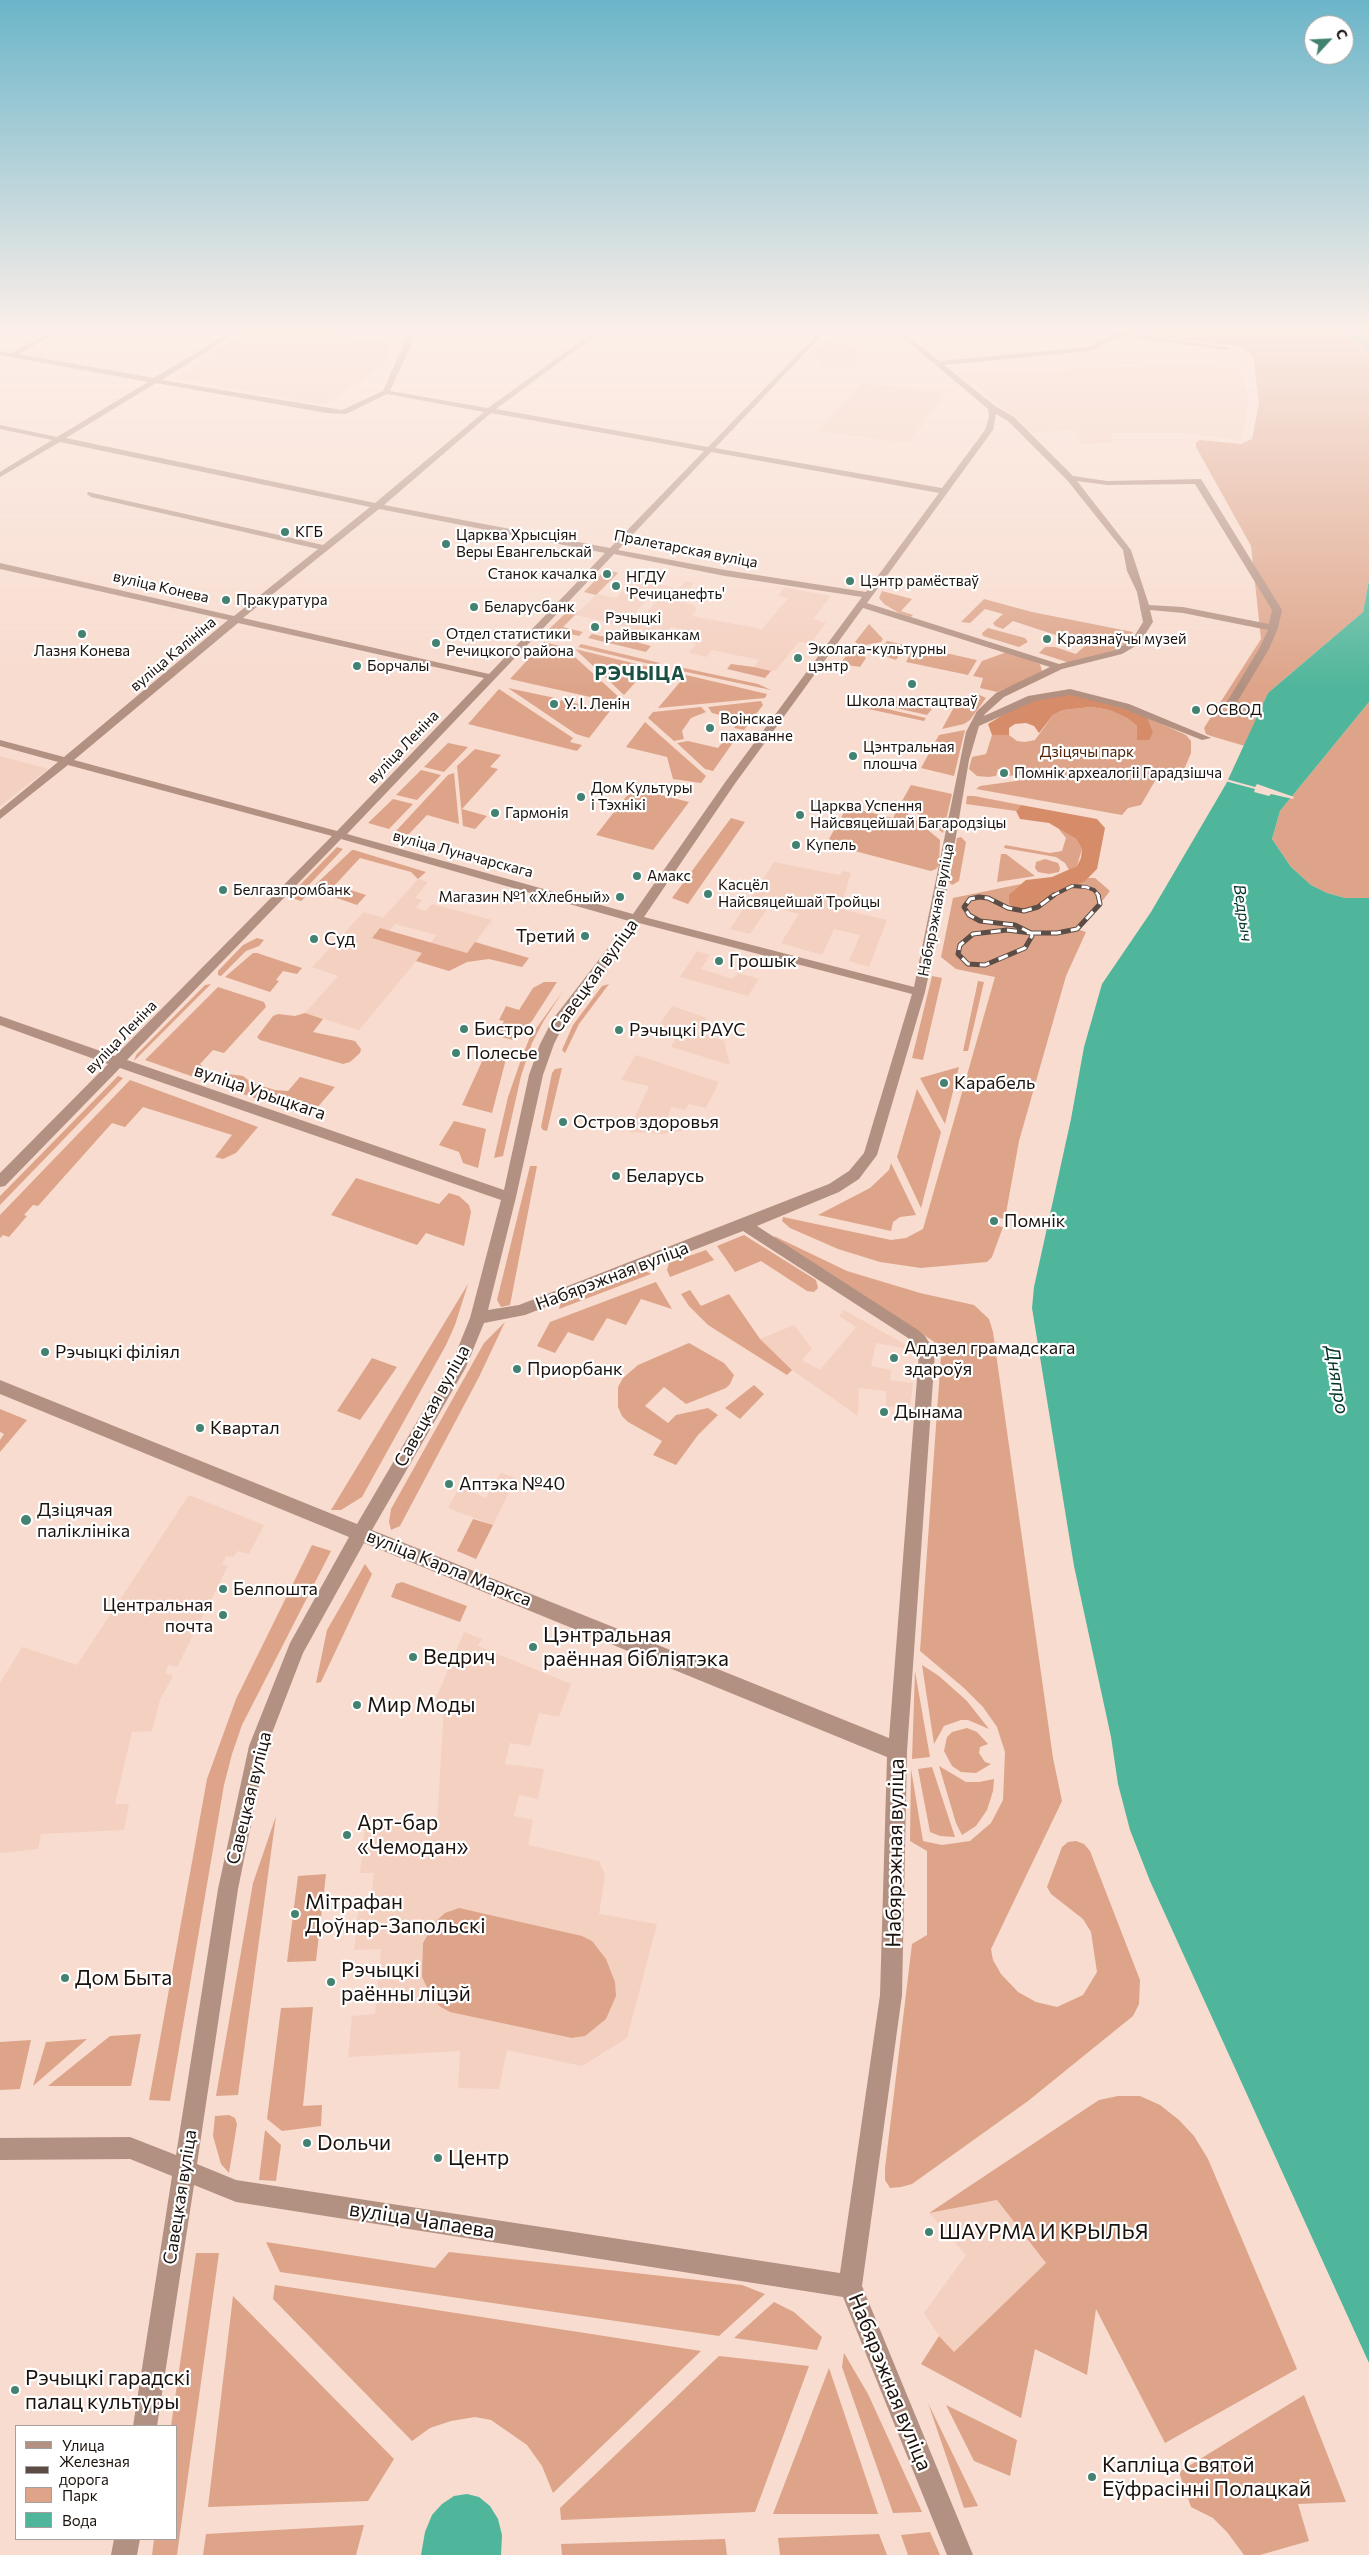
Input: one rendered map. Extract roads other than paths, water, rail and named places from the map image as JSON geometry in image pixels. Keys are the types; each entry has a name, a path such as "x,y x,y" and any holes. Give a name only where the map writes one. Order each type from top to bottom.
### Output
{"street":[{"path":"0,476 42,449"},
{"name":"Пралетарская вуліца","path":"112,449 377,506 865,600 1059,667"},
{"name":"вуліца Калініна","path":"0,816 236,619 377,506 444,449"},
{"path":"705,449 943,491"},
{"name":"Савецкая вуліца","path":"144,2425 186,2170 228,1889 258,1746 296,1649 360,1532 460,1362 478,1318 509,1197 536,1075 547,1044 558,1022 636,919 730,783 974,449"},
{"name":"Набярэжная вуліца","path":"478,1318 520,1311 744,1225 834,1188 854,1175 870,1155 919,992 941,889 964,760 981,713 991,701 1059,667 1119,652 1136,642 1148,622 1142,592 1132,571 1127,550 1070,478 1041,449"},
{"name":"вуліца Леніна","path":"0,1182 339,835 709,450"},
{"path":"1070,478 1107,483 1198,481 1277,610 1273,628 1264,648 1230,705"},
{"path":"91,494 324,548"},
{"name":"вуліца Конева","path":"0,566 491,677"},
{"path":"1145,606 1183,610 1273,628"},
{"path":"976,724 1032,698 1070,692 1125,706 1206,738"},
{"name":"вуліца Луначарскага","path":"0,744 339,835 636,919 919,992"},
{"name":"вуліца Урыцкага","path":"0,1020 509,1197"},
{"name":"Набярэжная вуліца","path":"744,1225 916,1337 927,1352 897,1751 892,1995 850,2286 960,2555"},
{"name":"вуліца Карла Маркса","path":"0,1387 897,1751"},
{"name":"вуліца Чапаева","path":"0,2149 130,2148 236,2191 850,2286"},
{"path":"124,2555 127,2540"}],"water":[{"path":"1369,580 1369,702 1280,811 1272,839 1291,867 1311,885 1327,893 1345,898 1369,898 1369,2363 1150,1881 1130,1830 1118,1784 1111,1737 1074,1566 1032,1308 1034,1287 1071,1119 1084,1047 1102,984 1151,912 1226,784 1268,693 1363,612"},
{"path":"467,2494 479,2497 490,2506 498,2519 502,2535 501,2555 421,2555 425,2532 432,2515 442,2504 454,2496"}],"railway":[{"path":"1054,895 1072,886 1086,887 1094,890 1099,896"},
{"path":"1031,933 1015,925 980,921 969,915 964,907 970,899 979,897 988,898 1008,908 1024,911 1038,907 1054,895"},
{"path":"1031,933 1057,933 1077,929 1100,904 1098,895"},
{"path":"1007,930 1031,933 1032,936 1025,948 985,965 968,964 958,954 960,945 973,934 1007,930"}],"place":[{"name":"КГБ","path":"285,532"},
{"name":"Царква Хрысціян Веры Евангельскай","path":"446,544"},
{"name":"Станок качалка","path":"607,574"},
{"name":"Цэнтр рамёстваў","path":"850,581"},
{"name":"НГДУ 'Речицанефть'","path":"616,586"},
{"name":"Пракуратура","path":"226,600"},
{"name":"Беларусбанк","path":"474,607"},
{"name":"Рэчыцкі райвыканкам","path":"595,627"},
{"name":"Лазня Конева","path":"82,634"},
{"name":"Краязнаўчы музей","path":"1047,639"},
{"name":"Отдел статистики Речицкого района","path":"436,643"},
{"name":"Эколага-культурны цэнтр","path":"798,658"},
{"name":"Борчалы","path":"357,666"},
{"name":"Школа мастацтваў","path":"912,684"},
{"name":"У. І. Ленін","path":"554,704"},
{"name":"ОСВОД","path":"1196,710"},
{"name":"Воінскае пахаванне","path":"710,728"},
{"name":"Цэнтральная плошча","path":"853,756"},
{"name":"Помнік археалогіі Гарадзішча","path":"1004,773"},
{"name":"Дом Культуры і Тэхнікі","path":"581,797"},
{"name":"Гармонія","path":"495,813"},
{"name":"Царква Успення Найсвяцейшай Багародзіцы","path":"800,815"},
{"name":"Купель","path":"796,845"},
{"name":"Амакс","path":"637,876"},
{"name":"Белгазпромбанк","path":"223,890"},
{"name":"Касцёл Найсвяцейшай Тройцы","path":"708,894"},
{"name":"Магазин №1 «Хлебный»","path":"620,897"},
{"name":"Третий","path":"585,936"},
{"name":"Суд","path":"314,939"},
{"name":"Грошык","path":"719,961"},
{"name":"Бистро","path":"464,1029"},
{"name":"Рэчыцкі РАУС","path":"619,1030"},
{"name":"Полесье","path":"456,1053"},
{"name":"Карабель","path":"944,1083"},
{"name":"Остров здоровья","path":"563,1122"},
{"name":"Беларусь","path":"616,1176"},
{"name":"Помнік","path":"994,1221"},
{"name":"Рэчыцкі філіял","path":"45,1352"},
{"name":"Аддзел грамадскага здароўя","path":"894,1358"},
{"name":"Приорбанк","path":"517,1369"},
{"name":"Дынама","path":"884,1412"},
{"name":"Квартал","path":"200,1428"},
{"name":"Аптэка №40","path":"449,1484"},
{"name":"Дзіцячая паліклініка","path":"26,1520"},
{"name":"Белпошта","path":"223,1589"},
{"name":"Центральная почта","path":"223,1615"},
{"name":"Цэнтральная раённая бібліятэка","path":"533,1647"},
{"name":"Ведрич","path":"413,1657"},
{"name":"Мир Моды","path":"357,1705"},
{"name":"Арт-бар «Чемодан»","path":"347,1835"},
{"name":"Мітрафан Доўнар-Запольскі","path":"295,1914"},
{"name":"Дом Быта","path":"65,1978"},
{"name":"Рэчыцкі раённы ліцэй","path":"331,1982"},
{"name":"Doльчи","path":"307,2143"},
{"name":"Центр","path":"438,2158"},
{"name":"ШАУРМА И КРЫЛЬЯ","path":"929,2232"},
{"name":"Рэчыцкі гарадскі палац культуры","path":"15,2390"},
{"name":"Капліца Святой Еўфрасінні Полацкай","path":"1092,2477"}],"district":[{"name":"РЭЧЫЦА","path":"640,674"}],"park label":[{"name":"Дзіцячы парк","path":"1087,752"}],"water label":[{"name":"Ведрыч","path":"1243,913"},
{"name":"Дняпро","path":"1337,1380"}]}
